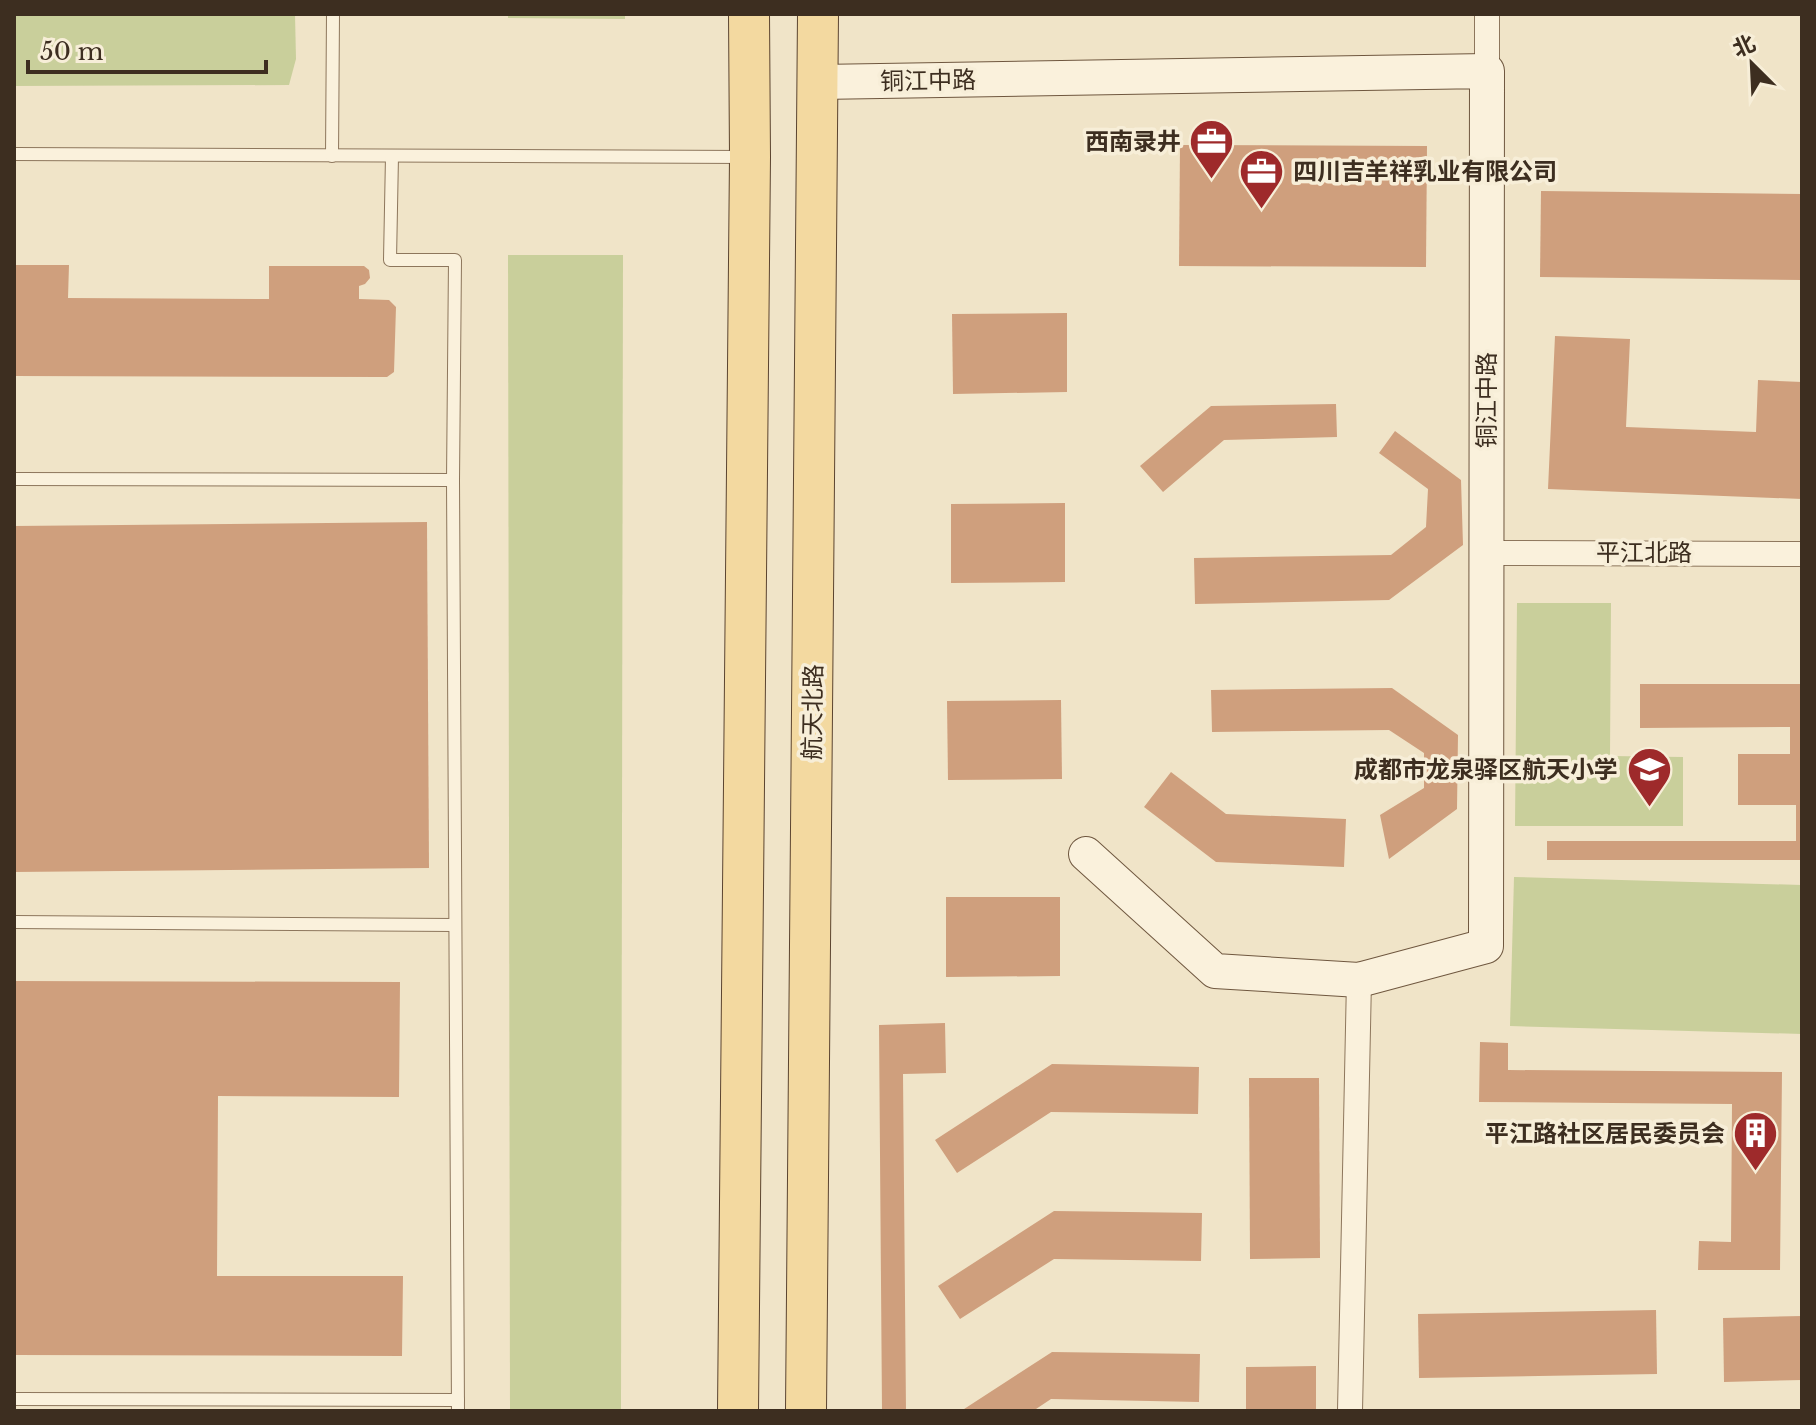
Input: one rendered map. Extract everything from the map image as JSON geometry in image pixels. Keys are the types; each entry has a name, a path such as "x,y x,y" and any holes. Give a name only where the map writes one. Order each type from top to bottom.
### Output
{"main road":[{"path":"738,1411 749,14"},
{"name":"航天北路","path":"806,1411 818,14"}],"street":[{"path":"1487,14 1487,71"},
{"name":"铜江中路","path":"819,82 1487,71 1486,946 1359,980 1215,971 1086,854"},
{"name":"平江北路","path":"1487,553 1802,554"},
{"path":"1350,1411 1359,980"}],"lane":[{"path":"332,156 333,14"},
{"path":"14,154 750,157"},
{"path":"14,1399 458,1406 453,480 455,260 390,260 392,156"},
{"path":"14,479 453,480"},
{"path":"14,922 455,925"}],"green space":[{"path":"14,14 295,14 296,59 289,85 14,86"},
{"path":"508,14 625,14 625,19 508,18"},
{"path":"508,255 623,255 621,1411 510,1411"},
{"path":"1517,603 1611,603 1610,756 1683,757 1683,826 1515,826"},
{"path":"1514,877 1802,885 1802,1034 1510,1026"}],"building":[{"path":"1180,145 1427,146 1426,267 1179,266"},
{"path":"1541,191 1802,194 1802,280 1540,277"},
{"path":"14,265 69,265 68,298 269,299 269,266 364,266 369,270 370,278 359,286 359,299 389,300 396,307 394,372 387,377 14,376"},
{"path":"1067,313 1067,392 953,394 952,314"},
{"path":"1555,336 1630,339 1626,427 1756,432 1758,380 1802,382 1802,499 1548,489"},
{"path":"1336,404 1337,437 1224,440 1163,492 1140,466 1211,406"},
{"path":"1395,431 1461,480 1463,545 1389,600 1195,604 1194,558 1391,555 1426,527 1428,489 1379,453"},
{"path":"1065,503 1065,582 951,583 951,504"},
{"path":"427,522 429,868 14,872 14,526"},
{"path":"1640,684 1802,684 1802,860 1547,860 1547,841 1796,841 1796,805 1738,805 1738,754 1790,754 1790,727 1640,728"},
{"path":"1392,688 1458,735 1457,809 1389,859 1380,815 1424,788 1424,753 1389,730 1212,732 1211,690"},
{"path":"1061,700 1062,779 948,780 947,701"},
{"path":"1171,772 1226,814 1346,819 1344,867 1216,862 1144,807"},
{"path":"946,897 1060,897 1060,976 946,977"},
{"path":"14,981 400,982 399,1097 218,1096 217,1276 403,1276 402,1356 14,1355"},
{"path":"945,1023 946,1073 903,1074 906,1411 882,1411 879,1025"},
{"name":"平江路社区居民委员会","path":"1480,1042 1508,1043 1508,1070 1782,1072 1780,1270 1698,1270 1699,1241 1731,1242 1732,1104 1479,1102"},
{"path":"1052,1064 1199,1067 1198,1114 1051,1112 957,1173 935,1140"},
{"path":"1249,1078 1319,1078 1320,1258 1250,1259"},
{"path":"1054,1211 1202,1213 1201,1261 1054,1259 960,1319 938,1286"},
{"path":"1656,1310 1657,1374 1419,1378 1418,1314"},
{"path":"1802,1316 1802,1380 1724,1382 1723,1318"},
{"path":"1052,1352 1200,1354 1199,1402 1051,1399 1033,1411 961,1411"},
{"path":"1316,1366 1316,1411 1246,1411 1246,1367"}],"place":[{"name":"西南录井","path":"1212,181"},
{"name":"四川吉羊祥乳业有限公司","path":"1262,211"},
{"name":"成都市龙泉驿区航天小学","path":"1649,809"},
{"name":"平江路社区居民委员会","path":"1756,1173"}]}
